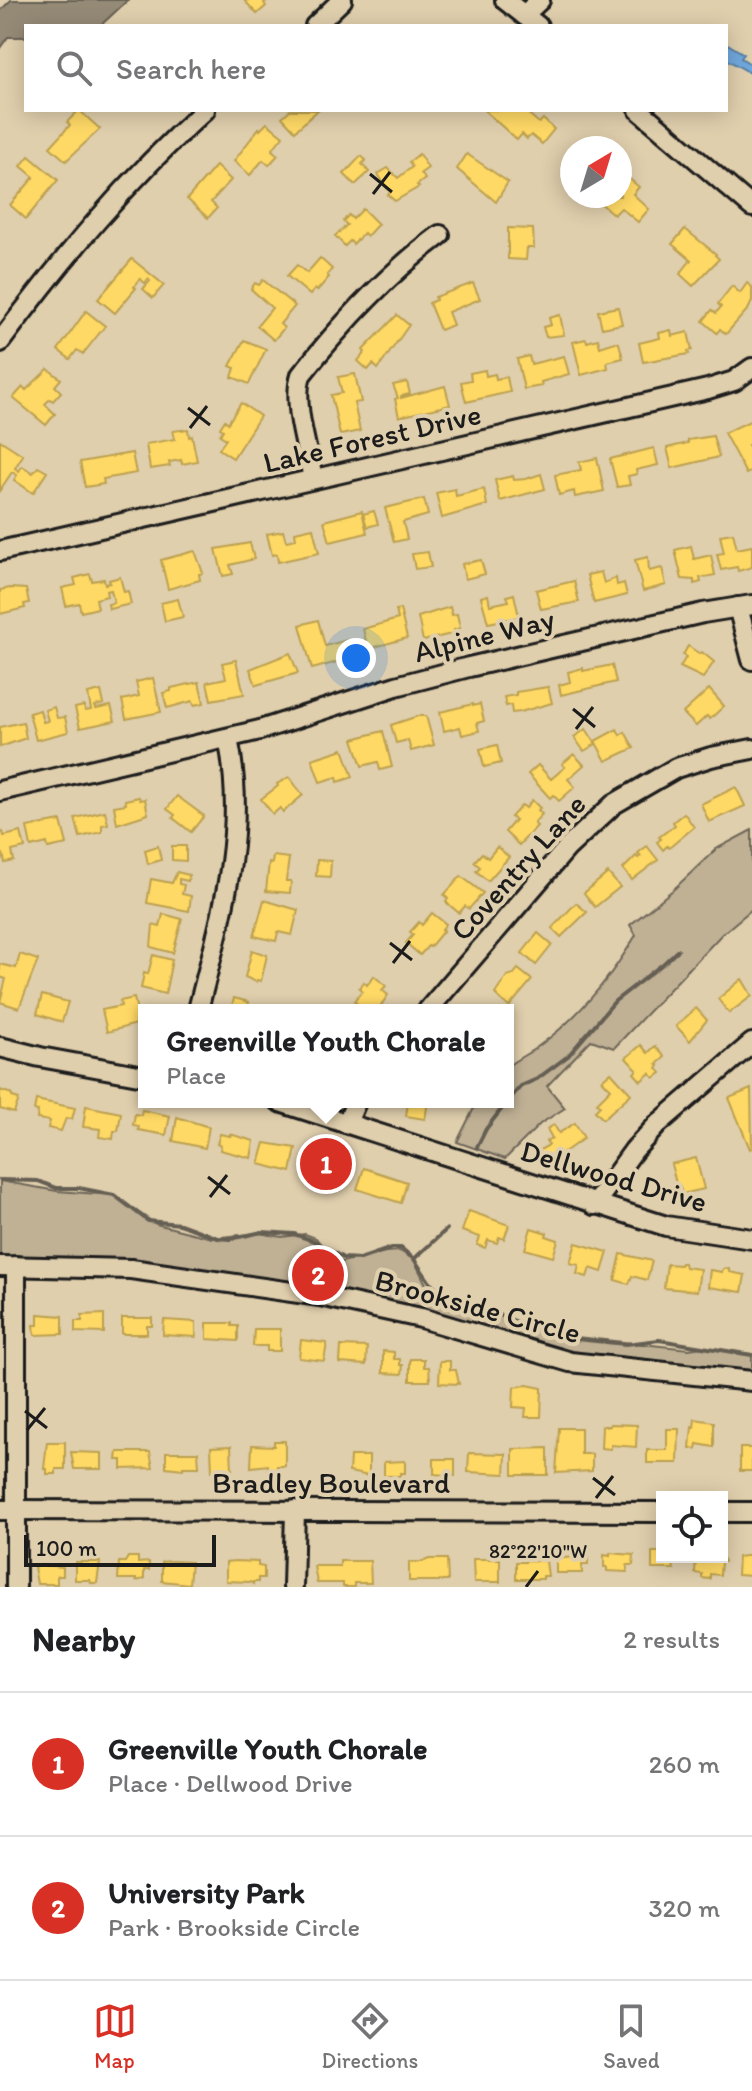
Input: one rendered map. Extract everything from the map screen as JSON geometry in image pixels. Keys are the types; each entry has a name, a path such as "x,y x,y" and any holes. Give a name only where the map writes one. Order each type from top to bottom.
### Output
{"street":[{"path":"317,24 342,0"},
{"path":"505,0 531,20 540,0"},
{"path":"0,342 102,215 164,146 203,112"},
{"path":"641,112 752,207"},
{"path":"313,479 298,402 297,386 301,375 376,288 404,261 440,235"},
{"name":"Lake Forest Drive","path":"0,551 708,389 734,381 752,368"},
{"path":"745,606 752,660"},
{"name":"Alpine Way","path":"0,791 228,738 396,686 469,667 745,606"},
{"path":"199,1004 232,866 234,803 228,738"},
{"name":"Coventry Lane","path":"433,1004 567,848 605,811 676,768 702,759 752,749"},
{"path":"594,1205 634,1150 658,1124 752,1043"},
{"path":"0,1047 138,1075"},
{"name":"Dellwood Drive","path":"299,1108 666,1226 752,1239"},
{"path":"347,1123 353,1108"},
{"path":"8,1266 9,1510 16,1587"},
{"name":"Brookside Circle","path":"8,1266 131,1269 320,1296 421,1318 570,1362 752,1381"},
{"name":"Bradley Boulevard","path":"9,1510 656,1512"},
{"path":"293,1587 295,1510"},
{"path":"728,1512 752,1512"}],"shaded area":[{"path":"11,0 128,0 102,24 24,24 24,37 8,37 0,48 0,11"},
{"path":"752,830 752,909 722,934 614,1048 591,1040 547,1086 565,1108 540,1124 505,1159 457,1142 474,1108 514,1108 514,1062 554,1034 581,1009 605,981 636,935 630,925 716,849"},
{"path":"0,1181 57,1191 112,1195 156,1224 212,1238 259,1233 282,1237 305,1234 316,1238 330,1256 342,1262 400,1251 414,1260 428,1288 548,1334 752,1354 752,1376 582,1359 443,1318 0,1258"}],"building: Homes":[{"path":"244,0 268,0 257,14"},
{"path":"77,112 81,112 100,129 66,161 50,147 70,125 67,122"},
{"path":"288,112 316,112 295,131 282,117"},
{"path":"486,112 526,112 539,123 543,119 554,129 542,144 531,135 527,139 522,134 517,140"},
{"path":"267,123 283,136 272,150 278,155 269,165 263,160 250,175 234,161 259,128"},
{"path":"419,154 428,168 421,173 425,179 417,185 419,187 395,201 388,195 390,193 378,174 388,168 398,178 412,167 409,162"},
{"path":"467,154 508,182 496,202 457,169"},
{"path":"29,156 58,180 26,219 10,205 34,177 21,166"},
{"path":"361,156 366,160 362,164 369,172 355,185 344,174"},
{"path":"216,166 231,180 211,202 217,208 208,218 187,199"},
{"path":"632,181 639,187 633,194 649,209 638,222 621,208 632,208"},
{"path":"606,208 621,208 614,215"},
{"path":"363,209 378,224 367,236 364,233 353,244 350,241 345,246 335,236 347,225 343,221 349,215 353,219"},
{"path":"508,228 533,229 534,248 527,248 526,260 508,259"},
{"path":"685,229 719,259 693,286 680,274 691,260 672,244"},
{"path":"320,258 332,269 327,275 329,277 310,295 287,276 297,265 307,273"},
{"path":"132,259 164,285 153,298 143,289 150,281 148,279 145,283 140,279 115,313 98,299"},
{"path":"263,280 295,306 280,324 284,328 274,340 257,326 272,308 251,289"},
{"path":"473,283 480,299 448,312 453,325 440,330 429,303 436,300 435,297"},
{"path":"747,283 752,287 749,308 726,334 720,329 717,333 703,321 712,310 716,313 721,307 718,304 732,286 740,293"},
{"path":"618,307 622,324 602,328 598,311"},
{"path":"86,311 105,326 83,354 77,350 70,359 58,350"},
{"path":"397,315 409,325 378,369 373,364 368,370 358,361 365,352 363,350"},
{"path":"560,315 564,335 546,337 543,327 551,325 549,318"},
{"path":"671,330 672,336 688,332 692,350 688,351 689,354 643,362 639,343 660,338 659,333"},
{"path":"586,339 587,342 598,339 600,347 619,343 623,358 607,362 608,368 581,375 573,342"},
{"path":"244,340 266,349 249,384 232,377 235,368 230,366"},
{"path":"529,356 531,364 564,356 569,374 541,382 542,386 524,389 517,359"},
{"path":"48,369 61,379 55,386 61,392 45,404 55,414 46,425 13,398"},
{"path":"485,370 486,376 495,374 496,379 507,377 510,392 466,402 461,382 471,380 470,373"},
{"path":"355,374 361,402 354,403 360,431 340,435 331,395 342,393 338,377"},
{"path":"407,382 410,394 401,398 445,386 450,405 399,417 395,399 398,398 393,385"},
{"path":"241,403 260,416 233,458 219,449 226,439 220,435 223,430 220,428 225,420 228,423"},
{"path":"752,420 752,443 748,445 752,453 752,471 746,474 724,433"},
{"path":"188,429 197,461 182,464 181,460 169,462 170,466 150,469 146,444 175,439 173,431"},
{"path":"713,436 719,457 672,468 667,448 688,443 688,440"},
{"path":"0,440 23,455 15,468 19,471 22,466 33,473 38,467 47,472 33,493 14,480 17,475 12,472 0,490"},
{"path":"654,448 658,465 636,470 637,474 628,476 630,485 617,487 610,459"},
{"path":"132,453 136,473 103,479 104,484 85,487 80,462"},
{"path":"597,458 604,491 575,497 574,491 559,495 555,475 581,470 579,462"},
{"path":"541,474 545,489 500,501 495,480 513,476 514,480 526,479"},
{"path":"455,489 456,496 484,489 487,505 442,518 436,493"},
{"path":"424,499 428,515 403,522 407,539 394,542 385,508"},
{"path":"362,511 367,533 330,542 324,521"},
{"path":"374,511 378,524 367,527 363,514"},
{"path":"313,528 319,553 278,562 277,554 272,555 267,534 283,531 286,541 296,539 295,532"},
{"path":"733,533 737,549 752,546 752,567 738,571 737,567 721,570 717,554 724,553 720,535"},
{"path":"250,543 254,559 230,565 233,574 223,576 216,549"},
{"path":"691,546 694,559 711,555 715,575 700,578 701,582 694,584 694,580 682,579 675,550"},
{"path":"195,551 203,573 199,574 200,580 168,589 161,560"},
{"path":"428,552 431,567 415,569 412,554"},
{"path":"648,557 649,571 662,568 666,585 643,591 635,560"},
{"path":"481,560 485,574 465,579 462,564"},
{"path":"601,572 604,583 616,578 617,585 624,583 627,595 594,603 587,575"},
{"path":"90,574 92,581 104,579 105,584 120,577 131,604 109,609 108,604 114,603 111,590 106,591 107,596 96,599 98,608 81,612 79,603 66,606 62,588 76,585 74,578"},
{"path":"574,581 579,602 541,609 536,590"},
{"path":"26,589 29,603 24,604 25,608 0,614 0,590"},
{"path":"514,594 519,617 488,623 481,597 488,595 490,605 509,601 507,596"},
{"path":"178,599 183,617 165,621 161,603"},
{"path":"450,607 452,615 457,614 460,628 454,630 455,633 423,641 418,617"},
{"path":"400,609 407,638 368,649 363,629 398,619 396,610"},
{"path":"318,620 325,646 347,640 352,658 312,669 300,625"},
{"path":"688,646 714,662 703,678 680,667"},
{"path":"290,653 298,673 256,685 250,669"},
{"path":"236,660 244,694 211,700 207,682 226,678 222,663"},
{"path":"612,665 616,682 561,695 559,685 570,682 568,672"},
{"path":"153,678 161,712 126,719 122,700 139,696 136,682"},
{"path":"199,682 204,703 194,705 193,701 167,708 163,693 171,691 171,688"},
{"path":"548,687 552,703 512,713 511,705 506,706 504,697"},
{"path":"709,689 724,706 710,719 707,716 696,726 683,713"},
{"path":"101,691 104,704 95,706 96,709 111,706 115,721 80,728 75,708 84,706 85,711 91,710 88,694"},
{"path":"480,704 484,721 477,723 479,731 462,735 460,727 444,731 440,712"},
{"path":"54,707 57,718 65,717 68,732 36,740 29,713 40,710 43,722 48,721 45,710"},
{"path":"426,716 434,745 411,751 408,740 396,743 391,725"},
{"path":"23,722 26,738 0,747 0,727"},
{"path":"586,729 596,744 584,751 574,737"},
{"path":"617,729 620,735 625,732 634,748 606,761 595,741"},
{"path":"383,731 392,767 380,770 378,762 362,766 353,739"},
{"path":"497,745 501,763 484,767 480,749"},
{"path":"343,749 353,777 338,782 337,777 320,782 312,759"},
{"path":"574,754 584,765 568,779 575,787 559,801 553,795 550,798 528,774 538,765 551,779"},
{"path":"289,777 303,795 283,812 280,808 273,814 261,799"},
{"path":"736,787 745,806 709,822 701,804"},
{"path":"177,796 204,816 191,832 167,809"},
{"path":"139,797 140,800 145,799 148,814 117,824 114,806"},
{"path":"532,800 542,814 534,823 537,826 519,845 505,832 515,820 511,817 522,805 526,808"},
{"path":"105,811 108,824 102,825 102,832 80,837 75,818"},
{"path":"684,813 694,827 663,850 657,842 661,839 659,837 675,825 673,822"},
{"path":"61,821 67,844 48,848 47,843 31,847 27,827"},
{"path":"3,832 4,836 21,832 25,848 12,851 14,861 5,863 3,854 0,855 0,833"},
{"path":"158,846 161,860 148,864 145,850"},
{"path":"172,846 186,846 186,861 172,860"},
{"path":"647,846 658,860 632,880 623,869 636,856 641,856 638,853"},
{"path":"497,847 509,857 488,881 476,871 480,867 474,862 482,853 488,858"},
{"path":"273,856 289,858 286,881 291,881 290,893 266,891 269,863 272,864"},
{"path":"317,860 331,861 330,877 316,876"},
{"path":"177,872 189,875 188,881 179,879 179,884 184,885 182,894 191,896 189,911 147,903 151,879 172,883"},
{"path":"608,873 620,887 595,907 584,893"},
{"path":"461,876 483,893 469,909 465,906 459,913 446,902 448,899 444,895"},
{"path":"264,900 298,910 292,935 278,932 276,941 254,936"},
{"path":"576,903 587,912 561,937 552,928"},
{"path":"432,913 446,924 430,947 420,955 406,943 413,935 410,932 419,922 422,925"},
{"path":"163,914 182,919 173,953 151,947 153,925 160,927"},
{"path":"538,933 552,945 536,965 522,953"},
{"path":"252,950 267,955 261,981 245,977"},
{"path":"20,954 38,960 19,1008 0,1002 6,979 0,977 0,964 16,968"},
{"path":"153,955 172,960 165,994 141,988"},
{"path":"518,969 532,980 512,1004 506,1004 495,994 507,976"},
{"path":"374,976 386,986 382,990 388,995 382,1004 358,1004 354,1001 362,991 359,988 364,982 367,985"},
{"path":"742,979 752,996 729,1013 718,999"},
{"path":"42,995 68,1002 62,1022 37,1014"},
{"path":"134,998 138,1024 107,1032 102,1010 121,1006 120,1001"},
{"path":"234,998 249,1002 248,1004 232,1004"},
{"path":"696,1008 707,1020 690,1041 676,1026"},
{"path":"641,1045 648,1053 655,1046 665,1057 657,1064 661,1073 654,1078 650,1073 641,1081 634,1073 637,1070 626,1058"},
{"path":"611,1072 631,1094 603,1119 595,1111 600,1106 597,1103 611,1089 602,1080"},
{"path":"751,1089 752,1148 750,1149 729,1098"},
{"path":"0,1090 19,1099 14,1113 0,1109"},
{"path":"36,1100 75,1108 72,1119 66,1118 61,1131 48,1128 50,1121 37,1119 38,1111 34,1110"},
{"path":"86,1106 121,1113 118,1131 114,1131 113,1139 99,1137 100,1129 83,1127"},
{"path":"407,1108 427,1108 425,1119 406,1116"},
{"path":"142,1110 170,1116 166,1135 138,1130 139,1126 133,1125 135,1114 141,1115"},
{"path":"177,1117 209,1127 205,1148 173,1141"},
{"path":"575,1123 584,1138 556,1158 554,1155 544,1161 538,1151 549,1145 546,1141 552,1138 547,1129 554,1125 559,1133"},
{"path":"220,1134 254,1141 251,1158 220,1150 221,1145 217,1144"},
{"path":"265,1143 296,1148 291,1172 259,1164"},
{"path":"308,1152 348,1165 344,1175 329,1178 316,1174 315,1178 304,1174"},
{"path":"696,1158 704,1189 682,1194 671,1164"},
{"path":"364,1168 407,1182 401,1203 357,1189"},
{"path":"469,1211 509,1225 504,1239 499,1237 497,1243 488,1240 485,1248 477,1245 480,1237 462,1231"},
{"path":"531,1228 558,1240 553,1257 525,1249"},
{"path":"576,1243 608,1252 602,1272 590,1268 587,1277 577,1274 579,1265 570,1263"},
{"path":"621,1254 652,1261 647,1280 632,1276 629,1284 615,1280"},
{"path":"681,1263 685,1267 700,1269 697,1291 664,1288 667,1264"},
{"path":"723,1269 745,1275 742,1292 708,1287 710,1270 722,1272"},
{"path":"38,1314 63,1316 63,1334 35,1335 34,1325 38,1325"},
{"path":"104,1314 104,1333 75,1332 75,1321 82,1321 82,1315"},
{"path":"122,1318 152,1318 152,1326 147,1326 147,1334 122,1334"},
{"path":"164,1320 196,1322 196,1337 163,1335"},
{"path":"207,1323 232,1323 232,1326 238,1326 238,1341 207,1339"},
{"path":"254,1329 280,1329 280,1351 267,1351 267,1346 253,1346"},
{"path":"301,1340 327,1343 324,1361 299,1358"},
{"path":"341,1346 367,1347 366,1365 340,1363"},
{"path":"383,1351 394,1352 394,1359 400,1359 402,1374 383,1373"},
{"path":"410,1359 424,1359 424,1367 429,1367 430,1381 410,1381"},
{"path":"440,1361 450,1361 450,1370 456,1370 459,1384 439,1383"},
{"path":"527,1385 542,1388 541,1417 525,1417 526,1408 513,1407 514,1387"},
{"path":"695,1419 714,1422 714,1447 697,1444 696,1449 690,1448"},
{"path":"637,1425 636,1447 611,1445 611,1449 601,1448 602,1426"},
{"path":"559,1428 581,1428 581,1454 592,1454 592,1471 556,1473"},
{"path":"667,1429 679,1429 678,1463 647,1463 647,1450 667,1450"},
{"path":"274,1441 285,1441 285,1466 277,1466 277,1470 268,1469 268,1465 251,1467 252,1445 274,1446"},
{"path":"47,1442 65,1442 65,1469 56,1469 56,1474 47,1474 47,1469 44,1469"},
{"path":"231,1446 232,1470 212,1471 211,1447"},
{"path":"548,1448 548,1475 513,1475 513,1449"},
{"path":"740,1448 752,1448 752,1471 740,1471"},
{"path":"71,1452 102,1453 102,1469 74,1469"},
{"path":"118,1452 150,1452 153,1468 122,1469 122,1460 117,1460"},
{"path":"166,1452 198,1452 199,1467 166,1467"},
{"path":"469,1453 506,1454 505,1474 468,1472"},
{"path":"350,1456 369,1456 369,1476 349,1472"},
{"path":"434,1459 455,1459 455,1476 434,1474"},
{"path":"405,1461 405,1473 384,1476 384,1462"},
{"path":"652,1552 656,1552 656,1563 673,1563 674,1569 652,1569"},
{"path":"610,1553 634,1555 633,1565 627,1565 627,1572 607,1571 604,1555 610,1556"},
{"path":"574,1554 588,1557 588,1565 582,1565 582,1573 556,1573 556,1559 573,1557"},
{"path":"752,1556 752,1576 737,1575 738,1557"},
{"path":"128,1557 138,1557 138,1563 149,1562 149,1570 144,1570 144,1579 118,1579 119,1562 125,1562"},
{"path":"447,1559 448,1581 409,1581 409,1562"},
{"path":"473,1559 500,1559 500,1582 474,1582"},
{"path":"340,1561 370,1561 371,1583 354,1583 354,1587 343,1587 343,1583 317,1583 314,1566 340,1566"},
{"path":"546,1561 548,1576 543,1576 543,1579 516,1579 516,1562"},
{"path":"75,1562 100,1562 97,1583 75,1580"},
{"path":"162,1562 191,1562 189,1584 162,1581"},
{"path":"226,1562 258,1562 258,1566 264,1567 264,1578 258,1578 258,1582 253,1584 226,1581"},
{"path":"696,1563 721,1563 720,1575 710,1574 710,1579 695,1573"},
{"path":"34,1567 63,1567 63,1576 57,1576 57,1584 37,1584"}],"building: Schools":[{"path":"728,44 744,54 741,58 752,65 752,74 728,60"}],"waterway":[{"path":"514,1094 521,1086 537,1079 568,1056 615,1001 678,950"},
{"path":"477,1147 502,1108"},
{"path":"0,1180 38,1181 56,1188 79,1188 114,1195 148,1221 180,1224 218,1238 230,1239 262,1232 294,1234 314,1241 343,1258 360,1259 401,1248 414,1259 431,1284 443,1293 556,1337 626,1344 659,1340 752,1355"},
{"path":"414,1259 447,1229"}],"place":[{"name":"Greenville Youth Chorale","path":"326,1164"},
{"name":"University Park","path":"318,1275"}]}
